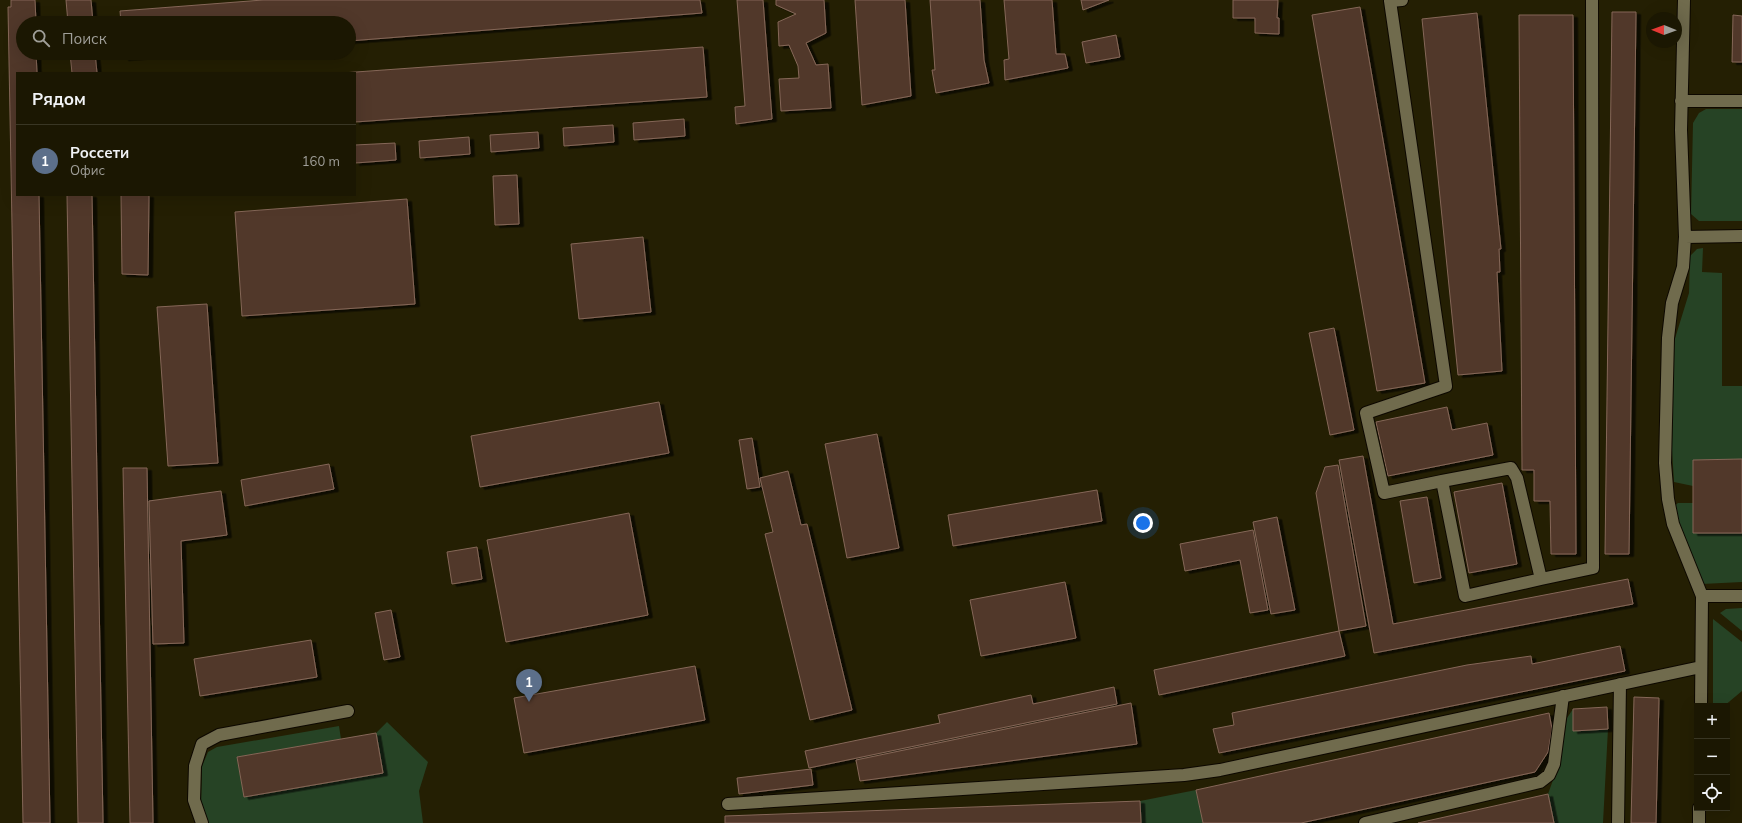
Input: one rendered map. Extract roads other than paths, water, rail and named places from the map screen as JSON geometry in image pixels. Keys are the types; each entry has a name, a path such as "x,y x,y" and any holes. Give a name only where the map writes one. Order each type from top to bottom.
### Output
{"lane":[{"path":"1402,0 1390,1 1446,386 1366,413 1384,493 1512,468 1517,478 1541,579"},
{"path":"1442,481 1465,596 1593,568 1592,0"},
{"path":"1684,0 1682,101 1685,237 1682,267 1672,303 1668,338 1665,463 1668,499 1673,524 1702,596 1700,703"},
{"path":"1682,101 1742,101"},
{"path":"1685,237 1742,236"},
{"path":"1702,596 1742,596"},
{"path":"728,804 1191,774 1220,770 1701,667"},
{"path":"1618,823 1620,684"},
{"path":"1364,823 1540,782 1549,775 1554,764 1563,696"},
{"path":"202,823 194,800 195,766 202,744 219,735 348,711"},
{"path":"1699,811 1699,823"}],"place":[{"name":"Россети","path":"529,702"}]}
